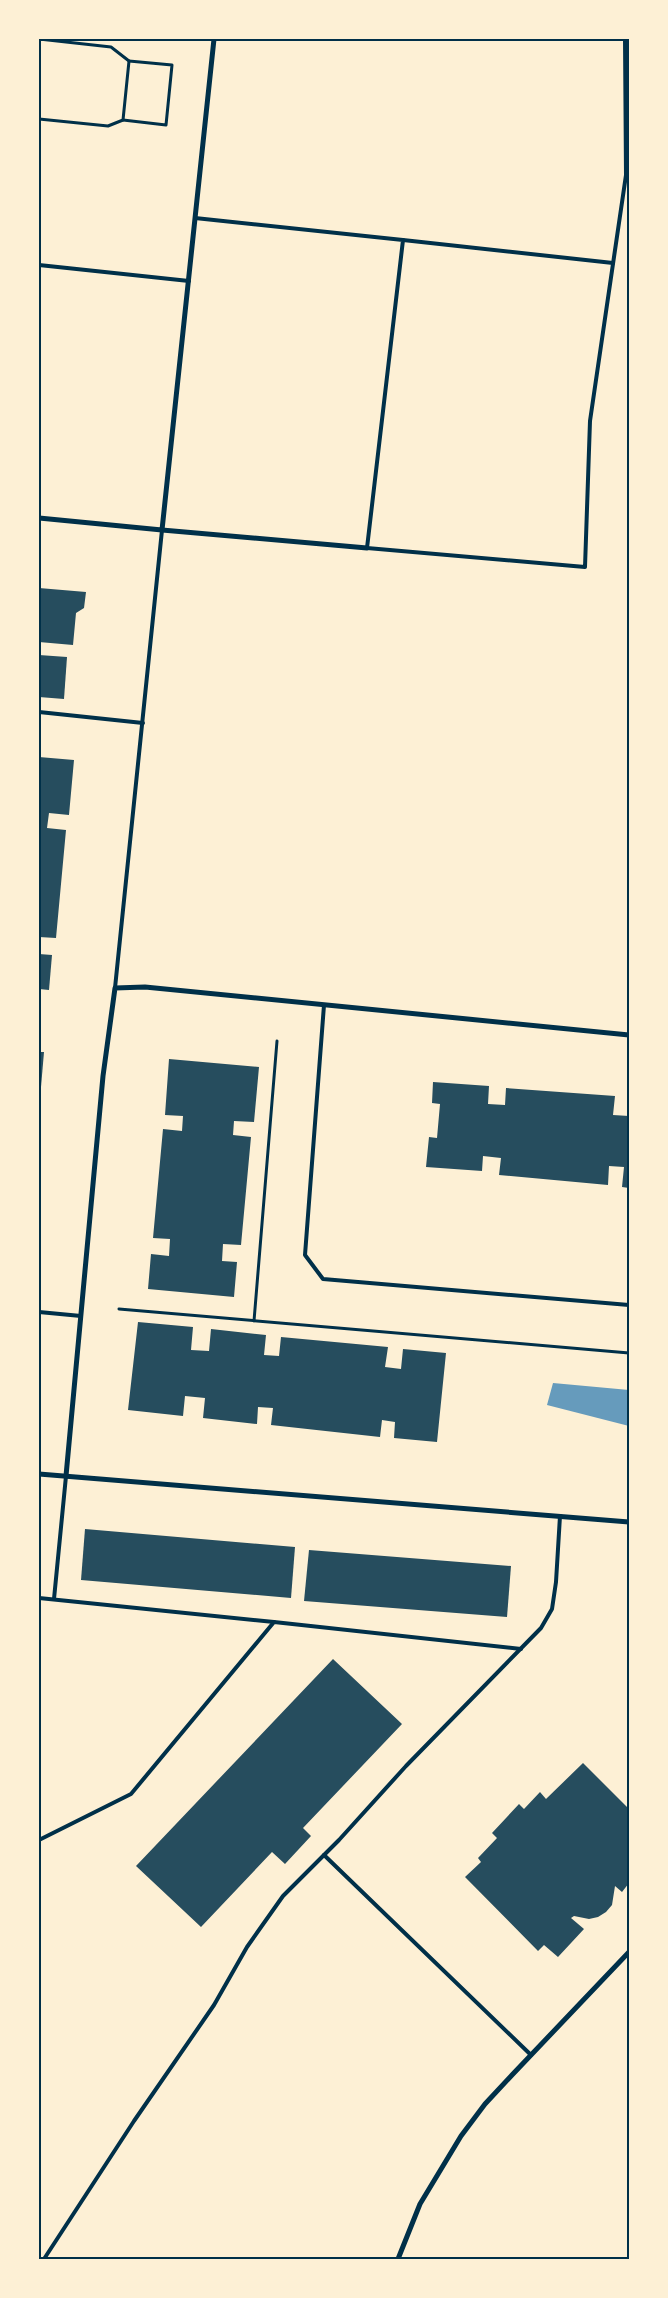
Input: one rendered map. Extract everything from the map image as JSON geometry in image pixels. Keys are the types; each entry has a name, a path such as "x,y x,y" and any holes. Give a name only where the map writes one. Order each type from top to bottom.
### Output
{"street":[{"path":"162,530 214,39"},
{"path":"39,518 367,548"},
{"path":"66,1476 103,1076 115,988 145,987 629,1035"},
{"path":"39,1474 629,1522"},
{"path":"398,2259 420,2204 456,2144 485,2104 629,1952"}],"lane":[{"path":"403,240 367,548 585,567 590,421 626,175 625,39"},
{"path":"195,218 613,263"},
{"path":"39,265 189,281"},
{"path":"115,988 162,530"},
{"path":"39,712 142,723"},
{"path":"324,1005 306,1255 323,1280 629,1305"},
{"path":"39,1312 81,1316"},
{"path":"54,1599 66,1476"},
{"path":"44,2259 134,2121 214,2005 247,1946 283,1896 324,1855 406,1766 541,1628 552,1609 560,1516"},
{"path":"39,1598 521,1649"},
{"path":"39,1840 131,1794 274,1622"},
{"path":"324,1855 531,2055"}],"path":[{"path":"39,39 111,47 129,61 172,65 166,125 122,120 108,126 39,119"},
{"path":"122,120 129,61"},
{"path":"254,1321 277,1041"},
{"path":"119,1309 629,1353"}],"water":[{"path":"553,1383 629,1390 629,1426 547,1405"}],"building":[{"path":"39,588 86,592 84,608 76,613 73,645 39,642"},
{"path":"39,655 67,657 64,699 39,697"},
{"path":"39,757 74,760 69,815 49,813 47,828 66,830 56,938 39,937"},
{"path":"39,954 52,955 49,990 39,989"},
{"path":"39,1052 44,1052 41,1087 39,1087"},
{"path":"169,1059 259,1067 254,1122 234,1121 233,1135 251,1137 241,1245 223,1244 222,1261 237,1262 234,1297 148,1289 151,1254 169,1256 170,1239 153,1238 163,1129 182,1131 183,1116 165,1115"},
{"path":"433,1082 489,1086 488,1104 505,1105 506,1088 615,1096 613,1115 629,1116 629,1188 622,1187 624,1167 609,1166 608,1185 499,1175 501,1158 483,1156 482,1171 426,1167 429,1137 437,1138 440,1104 432,1103"},
{"path":"138,1322 193,1327 191,1350 209,1351 211,1329 266,1335 264,1355 279,1356 281,1337 388,1347 385,1367 401,1369 403,1349 446,1353 437,1442 394,1438 395,1422 382,1420 380,1437 271,1425 273,1408 258,1407 257,1424 203,1418 205,1398 185,1396 183,1416 128,1410"},
{"path":"85,1529 295,1547 291,1598 81,1580"},
{"path":"309,1550 511,1566 507,1617 304,1601"},
{"path":"333,1659 402,1724 303,1828 311,1836 285,1864 272,1852 201,1927 136,1866"},
{"path":"583,1763 629,1809 629,1883 622,1892 615,1886 612,1905 598,1917 589,1919 574,1916 571,1918 584,1929 558,1957 544,1945 538,1951 465,1877 481,1862 478,1858 497,1838 492,1833 519,1804 524,1809 540,1792 546,1799"}]}
